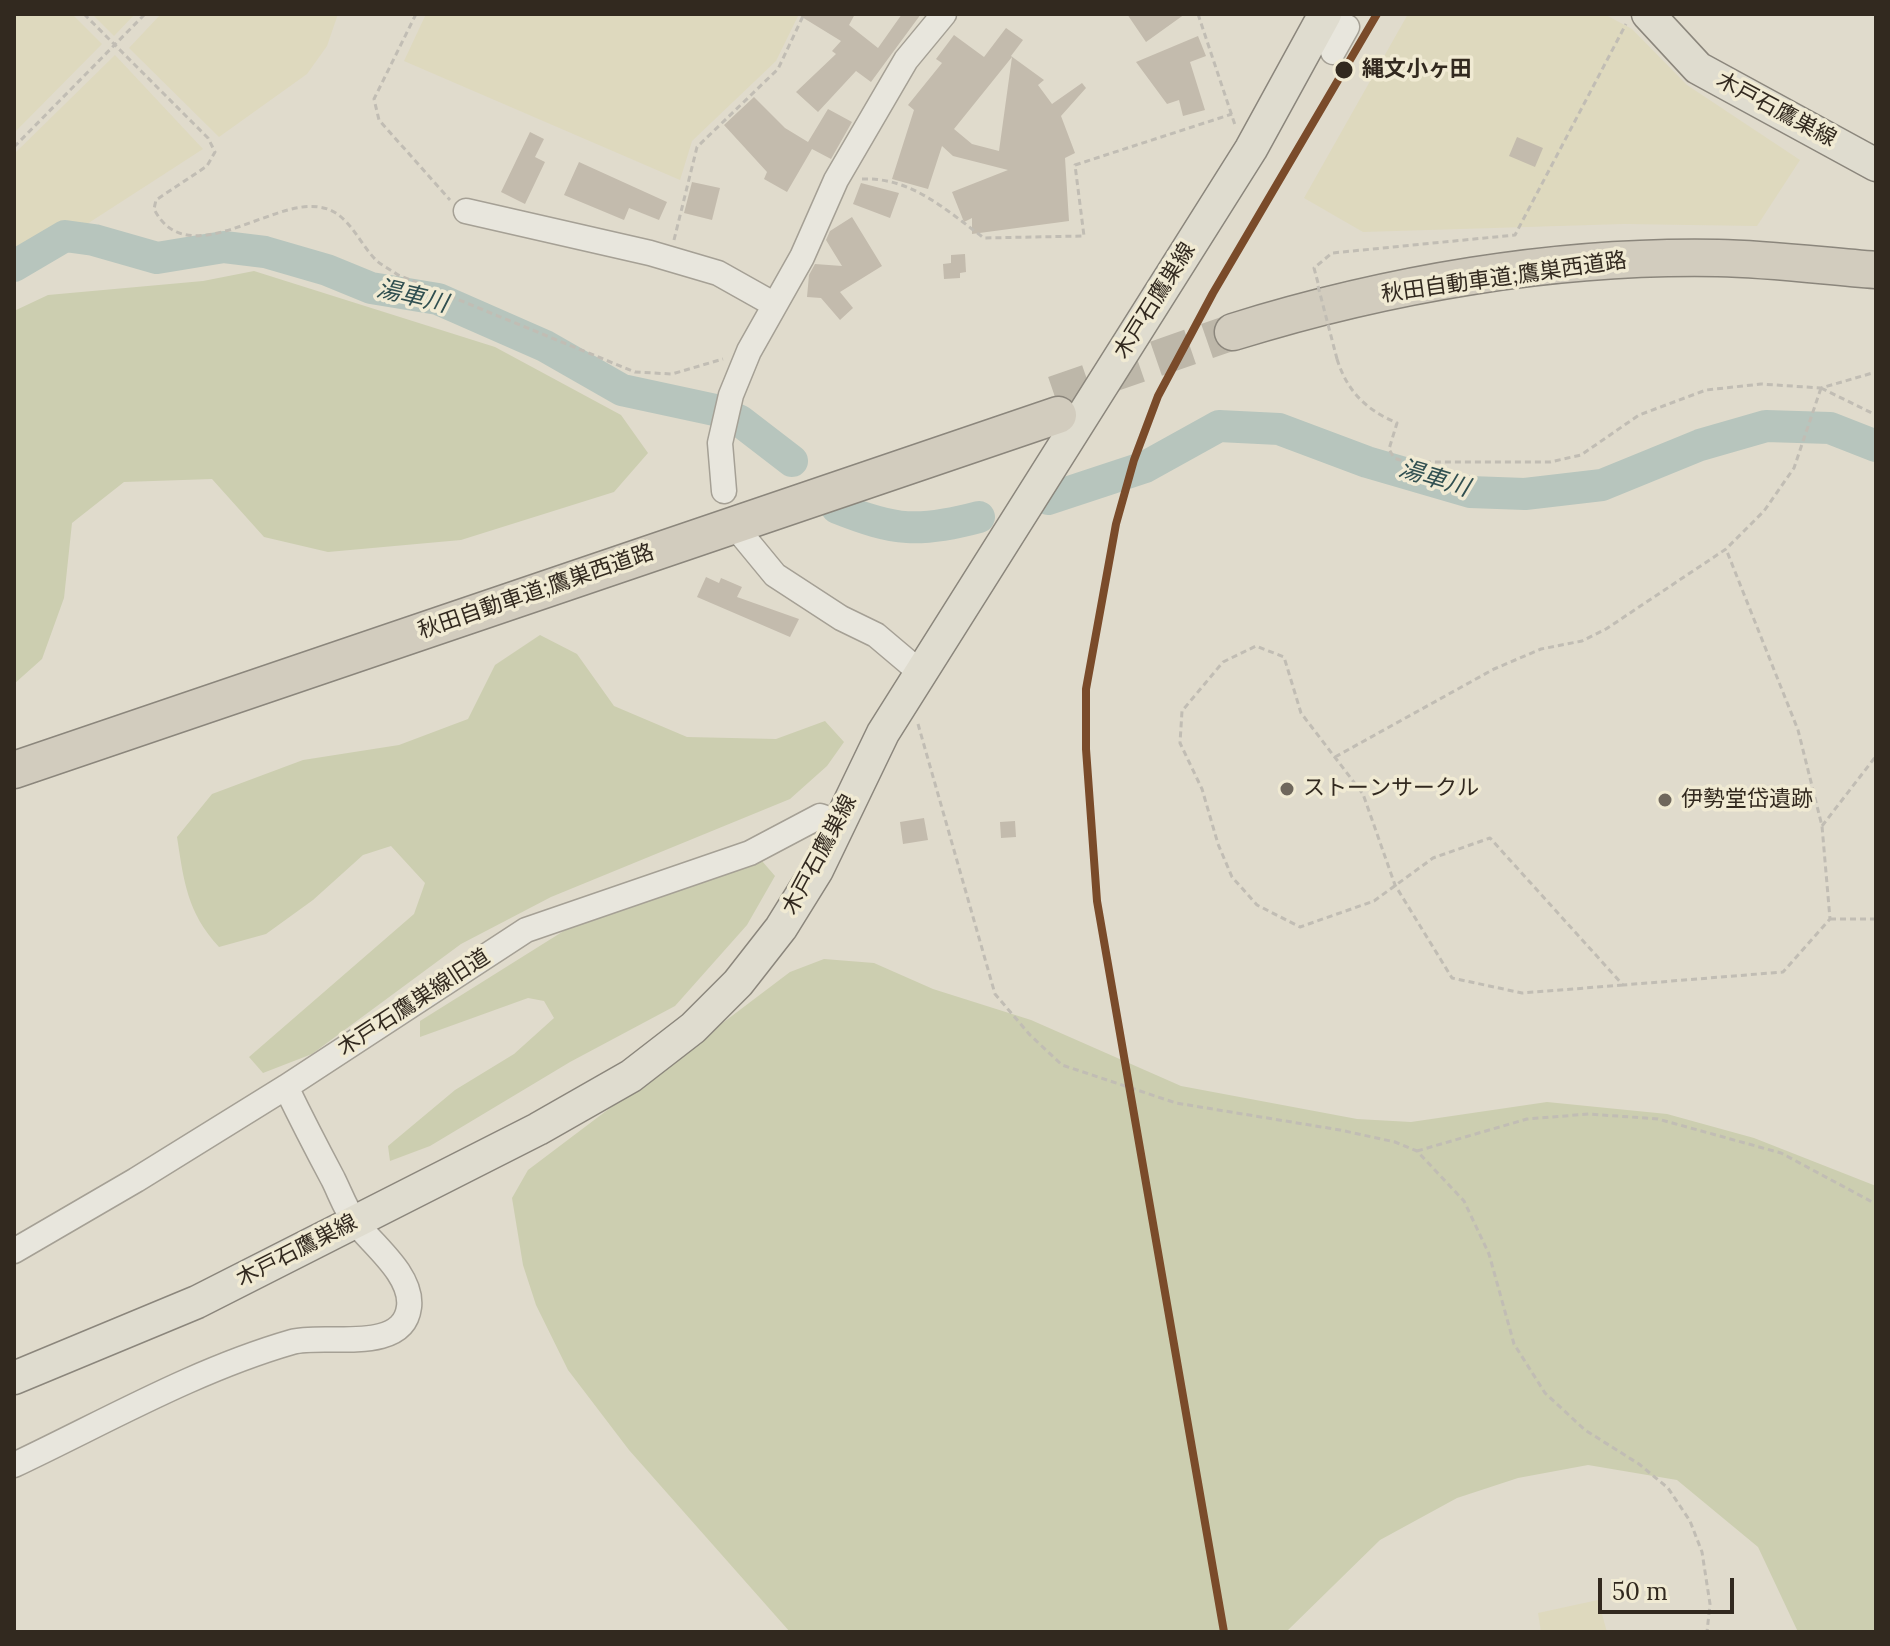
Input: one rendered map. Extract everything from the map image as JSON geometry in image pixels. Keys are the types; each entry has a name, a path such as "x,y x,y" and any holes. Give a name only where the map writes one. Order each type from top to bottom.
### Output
{"highway":[{"name":"秋田自動車道;鷹巣西道路","path":"1876,270 1717,258 1582,265 1399,290 1323,307 1234,345 1457,303 1603,285 1729,281 1876,290"},
{"name":"秋田自動車道;鷹巣西道路","path":"14,750 1056,404 14,770"}],"main road":[{"name":"木戸石鷹巣線","path":"1648,14 1698,68 1876,165"},
{"name":"木戸石鷹巣線","path":"14,1378 197,1302 538,1129 631,1076 693,1028 738,983 781,928 817,870 902,701 1251,149 1330,18"}],"street":[{"path":"724,491 720,443 731,395 749,351 802,257 836,180 906,60 944,14"},
{"path":"1330,18 1347,27 1333,52"},
{"path":"466,211 718,273 775,305"},
{"path":"742,535 775,575 841,618 876,635 921,673"},
{"name":"木戸石鷹巣線旧道","path":"14,1251 286,1087 526,930 750,853 820,816 840,823"},
{"path":"14,1465 249,1355 308,1337 363,1340 389,1334 402,1324 409,1308 408,1295 384,1251 354,1222 286,1087"}],"path":[{"path":"84,14 208,138 215,152 207,166 156,200 154,209 160,222 178,233 223,234 294,208 321,206 346,220 377,261 398,275 635,372 672,374 749,351"},
{"path":"14,147 145,14"},
{"path":"416,14 374,99 379,120 443,195 466,211"},
{"path":"669,259 697,147 778,69 804,14"},
{"path":"1198,14 1242,145 1251,149"},
{"path":"1632,14 1515,235 1332,253 1314,268 1344,381 1375,414 1397,423 1389,449 1394,458 1406,462 1550,462 1581,455 1639,415 1706,390 1761,384 1821,388 1876,372"},
{"path":"836,180 884,178 949,208 984,238 1084,236 1075,165 1232,114"},
{"path":"1821,388 1876,415"},
{"path":"1335,757 1494,669 1541,649 1582,641 1606,629 1726,549 1764,511 1794,468 1821,388"},
{"path":"1623,985 1490,838 1433,858 1395,885 1374,901 1300,927 1257,905 1232,877 1218,844 1202,789 1180,743 1182,711 1223,662 1256,646 1284,657 1301,713 1363,794 1395,885 1452,978 1522,993 1623,985 1783,972 1830,919 1822,826 1798,730 1726,549"},
{"path":"902,701 918,723 995,994 1062,1065 1176,1103 1340,1130 1395,1142 1417,1151 1464,1201 1489,1254 1514,1344 1545,1393 1585,1430 1639,1464 1668,1488 1690,1521 1702,1552 1710,1604 1707,1632"},
{"path":"1822,826 1876,756"},
{"path":"1830,919 1876,919"},
{"path":"1417,1151 1527,1119 1589,1114 1658,1119 1781,1153 1876,1204"}],"shaded area":[{"path":"14,14 72,14 102,44 14,133"},
{"path":"92,14 135,14 114,36"},
{"path":"161,14 338,14 327,46 307,74 219,137 129,48"},
{"path":"426,14 799,14 776,61 692,141 680,180 404,61"},
{"path":"1408,14 1604,14 1632,29 1687,85 1800,160 1757,226 1624,224 1363,232 1304,198"},
{"path":"115,55 203,149 87,224 58,233 14,257 14,154"},
{"path":"1598,1600 1607,1632 1541,1632 1538,1613"}],"green space":[{"path":"254,271 495,347 621,415 648,453 614,492 461,540 328,552 264,537 212,479 124,482 72,523 64,598 42,659 14,684 14,311 48,295 203,281"},
{"path":"540,635 577,654 614,706 687,737 776,739 825,721 844,742 827,766 790,799 551,897 461,944 312,1054 263,1073 249,1057 414,914 425,883 391,846 363,855 313,900 266,934 219,947 193,909 177,837 212,794 303,760 399,745 468,719 495,665"},
{"path":"762,861 775,876 747,925 675,1006 570,1062 430,1146 390,1161 388,1146 455,1090 514,1054 554,1018 544,1001 528,998 420,1037 420,1021 570,927"},
{"path":"824,959 874,963 933,989 1031,1020 1181,1086 1357,1119 1411,1122 1547,1102 1667,1114 1754,1138 1876,1186 1876,1632 1798,1632 1758,1547 1677,1480 1588,1465 1518,1478 1457,1498 1380,1540 1286,1632 790,1632 629,1450 568,1370 536,1305 523,1265 512,1198 528,1170 790,972"}],"building":[{"path":"797,14 855,14 849,25 878,48 902,14 921,14 871,82 856,71 818,112 796,92 836,54 832,51 841,41"},
{"path":"1127,14 1185,14 1146,42"},
{"path":"1006,28 1023,40 1011,56 1044,80 1038,85 1052,104 1082,83 1086,88 1061,116 1075,153 1065,158 1069,221 972,234 972,218 964,222 952,192 1008,170 953,156 942,146 928,189 892,179 914,110 908,105 942,63 936,59 954,35 984,57","holes":["1012,57 999,151 972,144 954,129"]},
{"path":"1198,36 1206,56 1190,62 1205,110 1183,116 1179,100 1167,104 1136,62"},
{"path":"754,97 785,128 808,142 828,109 852,122 831,159 812,149 787,192 764,179 767,172 724,125"},
{"path":"530,132 544,139 535,157 545,162 525,204 501,192"},
{"path":"1517,137 1543,148 1535,167 1509,156"},
{"path":"579,162 667,202 659,220 629,208 624,220 564,195"},
{"path":"692,182 720,188 712,220 684,213"},
{"path":"861,183 899,193 890,218 853,204"},
{"path":"852,217 882,266 840,292 853,308 840,320 821,298 807,297 809,275 815,264 842,266 826,240 830,231"},
{"path":"965,254 966,272 960,273 960,278 944,279 943,264 951,263 951,255"},
{"path":"706,577 719,583 721,578 742,587 737,597 799,619 790,637 697,597"},
{"path":"924,818 928,840 903,844 900,822"},
{"path":"1015,821 1016,837 1001,838 1000,822"}],"waterway":[{"name":"湯車川","path":"14,266 65,236 94,240 157,258 224,247 265,252 327,270 371,288 438,299 545,346 622,390 715,410 740,421 792,461"},
{"name":"湯車川","path":"1048,499 1145,467 1219,426 1279,429 1367,462 1470,492 1525,494 1602,485 1700,445 1766,426 1830,428 1876,446"},
{"name":"湯車川","path":"837,508 875,521 907,527 940,526 979,517"}],"tunnel":[{"path":"1054,394 1233,332"}],"transit line":[{"path":"1224,1632 1097,901 1086,749 1086,689 1116,524 1134,460 1158,396 1213,293 1377,14"}],"place":[{"name":"縄文小ヶ田","path":"1344,70"},
{"name":"ストーンサークル","path":"1287,789"},
{"name":"伊勢堂岱遺跡","path":"1665,800"}]}
